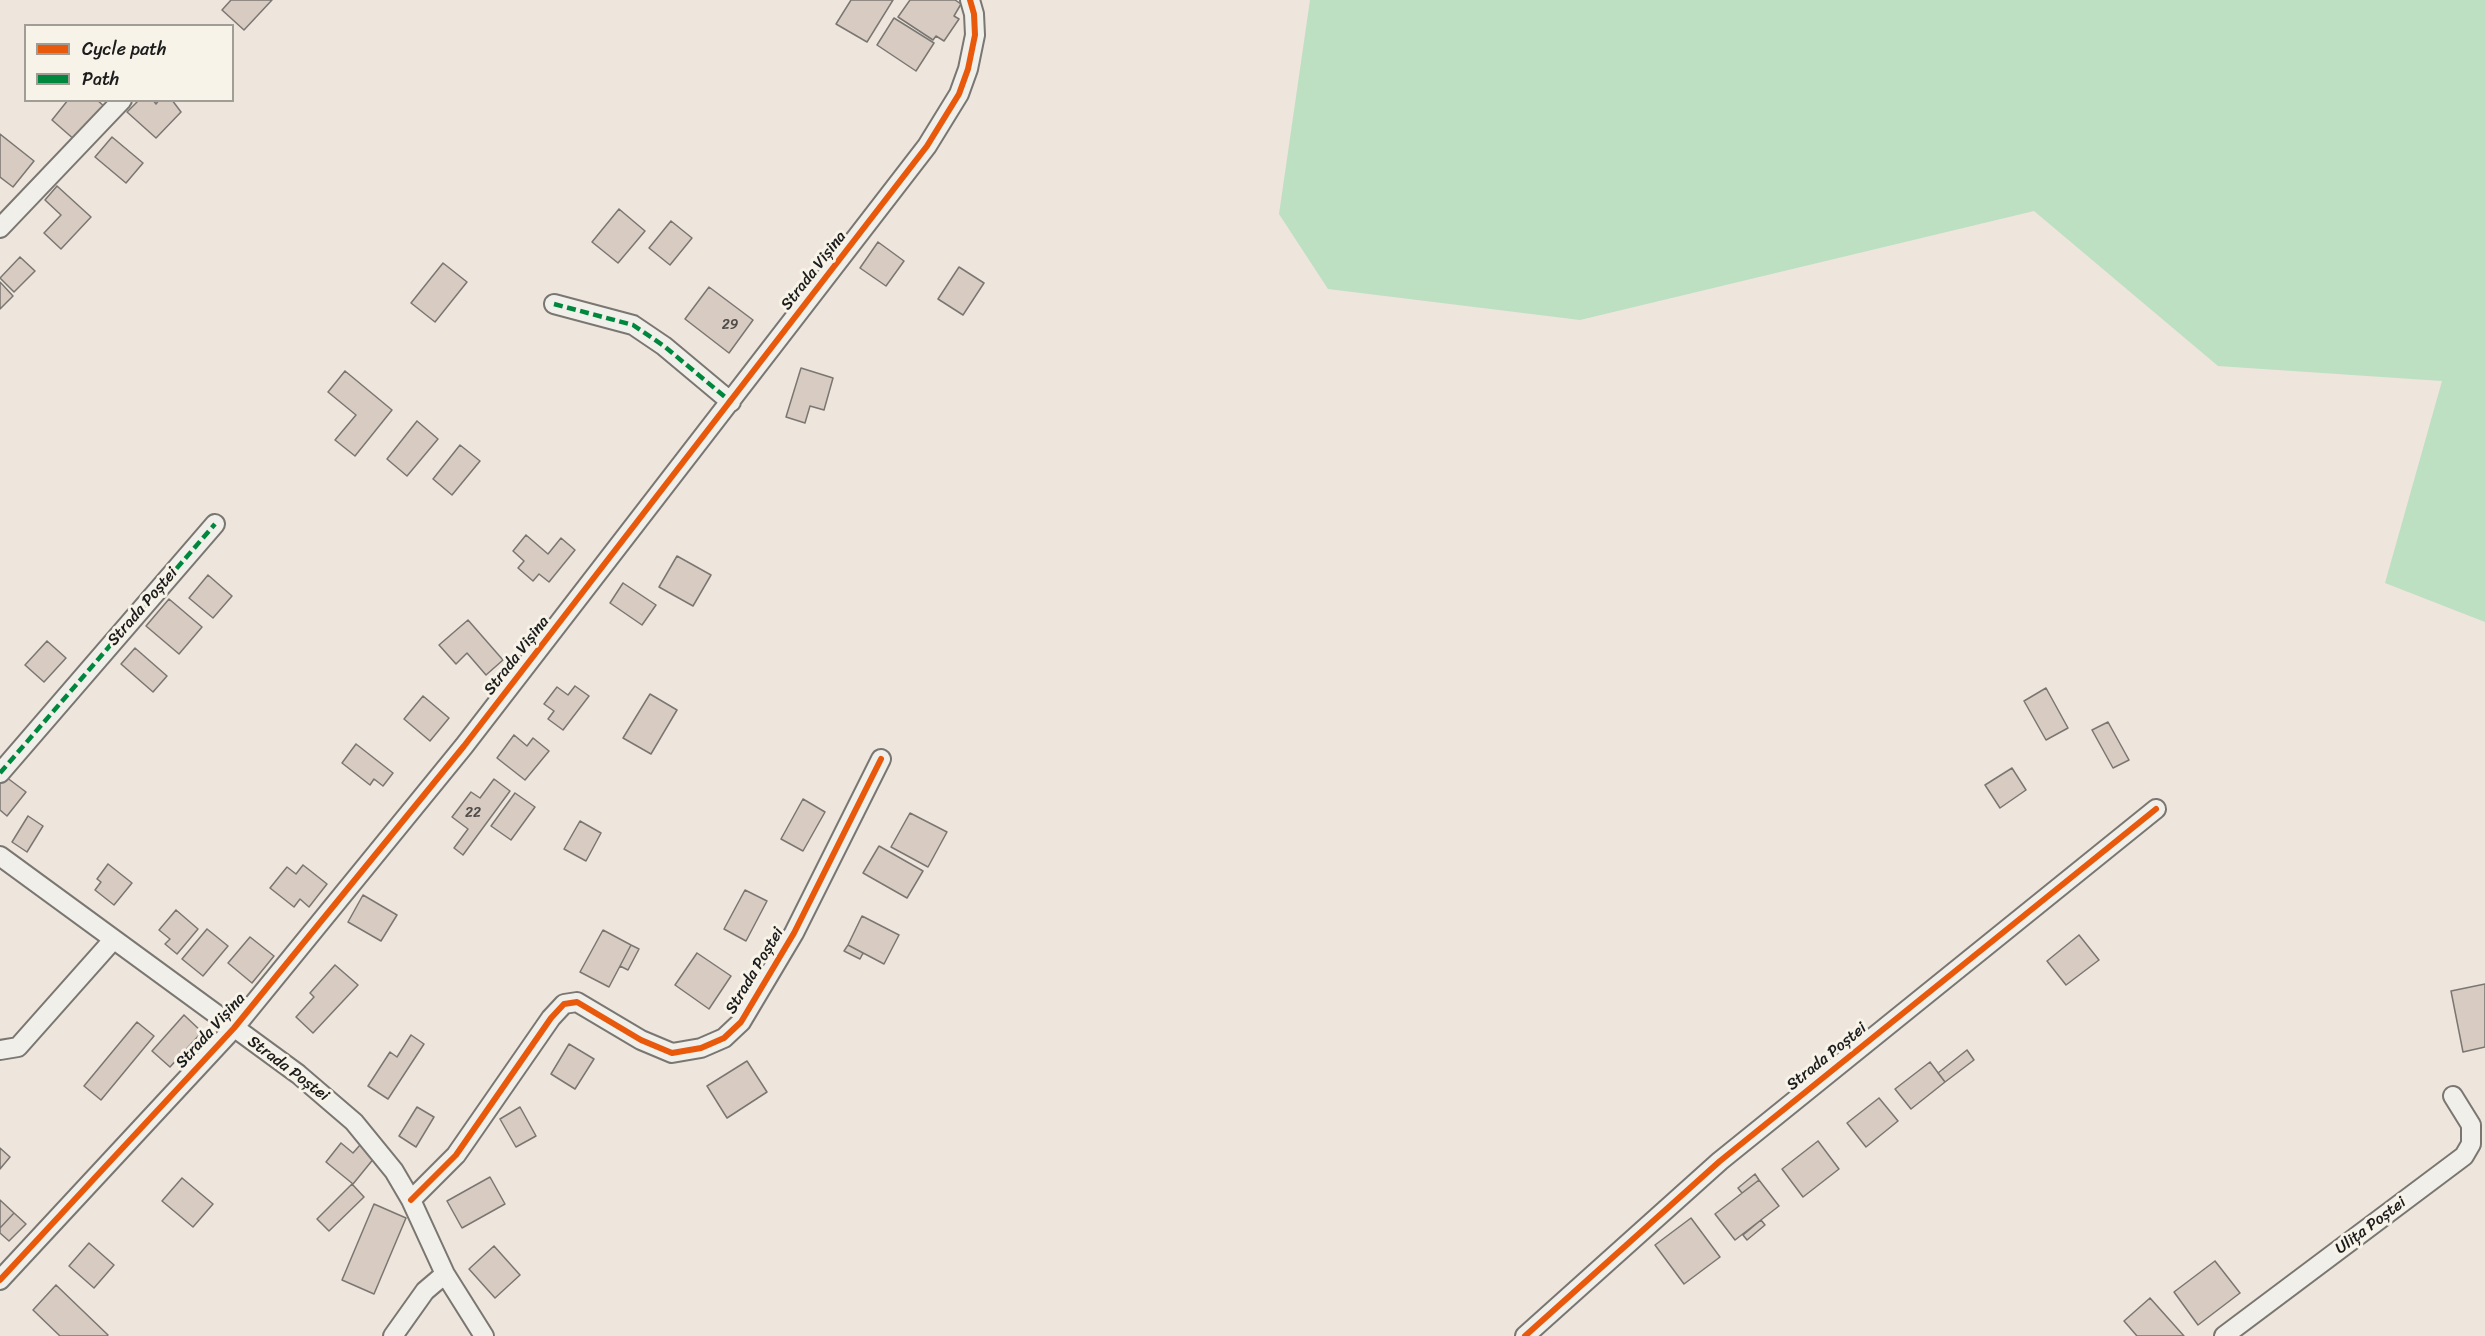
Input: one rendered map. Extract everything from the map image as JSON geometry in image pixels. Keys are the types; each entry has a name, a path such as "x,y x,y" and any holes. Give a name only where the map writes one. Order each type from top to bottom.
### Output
{"street":[{"name":"Strada Vișina","path":"0,1280 234,1028 464,746 731,402 938,130 959,94 968,69 975,35 974,14 970,0"},
{"path":"0,228 120,102"},
{"path":"554,304 633,325 664,346 731,402"},
{"name":"Strada Poștei","path":"0,773 215,524"},
{"name":"Strada Poștei","path":"411,1200 456,1155 551,1018 564,1004 578,1002 642,1040 672,1053 701,1048 724,1038 741,1022 794,933 881,759"},
{"name":"Strada Poștei","path":"1525,1336 1720,1161 2156,810"},
{"name":"Strada Poștei","path":"0,856 298,1074 354,1122 394,1171 411,1200 445,1274 484,1336"},
{"path":"0,1050 18,1047 113,940"},
{"name":"Ulița Poștei","path":"2224,1336 2464,1156 2471,1144 2470,1125 2454,1096"},
{"path":"393,1336 425,1291 445,1274"}],"green space":[{"path":"1310,0 2485,0 2485,622 2385,583 2442,381 2218,366 2034,211 1580,320 1328,289 1279,214"}],"building":[{"path":"231,0 272,0 244,30 222,10"},
{"path":"851,0 893,0 867,42 836,24"},
{"path":"910,0 955,0 961,4 954,16 959,19 944,41 936,36 933,40 898,17"},
{"path":"894,18 934,43 916,71 877,45"},
{"path":"66,102 99,102 105,107 76,141 52,120"},
{"path":"137,102 154,102 156,104 158,102 174,102 181,112 156,138 127,112"},
{"path":"0,134 34,161 13,187 0,177"},
{"path":"112,137 143,163 126,183 95,157"},
{"path":"57,186 91,217 61,249 44,233 61,215 45,200"},
{"path":"619,209 645,231 618,263 592,242"},
{"path":"671,221 692,238 670,265 649,248"},
{"path":"878,242 904,261 886,286 860,268"},
{"path":"20,257 35,271 14,292 0,278"},
{"path":"443,263 467,282 435,322 411,303"},
{"path":"959,267 984,283 963,315 938,299"},
{"path":"0,282 13,296 0,309"},
{"path":"709,287 753,320 729,353 685,319"},
{"path":"801,368 833,378 824,410 810,406 805,423 786,417"},
{"path":"345,371 392,410 355,456 335,440 356,415 328,392"},
{"path":"417,421 438,439 407,476 387,459"},
{"path":"460,445 480,461 452,495 433,479"},
{"path":"526,535 548,554 561,538 575,550 549,582 539,574 533,581 518,568 524,561 513,551"},
{"path":"677,556 711,575 693,606 659,587"},
{"path":"208,575 232,596 213,618 189,598"},
{"path":"623,583 656,605 642,625 610,603"},
{"path":"169,599 202,627 179,654 146,626"},
{"path":"468,620 503,660 486,675 467,653 456,664 439,645"},
{"path":"47,641 66,658 44,682 25,665"},
{"path":"135,648 167,676 153,692 121,664"},
{"path":"575,686 589,696 563,730 548,719 554,711 544,704 557,687 568,695"},
{"path":"2046,688 2068,728 2046,740 2024,701"},
{"path":"650,694 677,710 651,754 623,738"},
{"path":"423,696 449,718 430,741 404,719"},
{"path":"2108,722 2129,760 2113,768 2092,730"},
{"path":"514,735 527,746 533,738 549,751 525,780 497,758"},
{"path":"356,744 393,773 383,786 374,779 370,785 342,763"},
{"path":"2012,768 2026,790 2000,808 1985,785"},
{"path":"2,774 26,792 7,816 0,810 0,777"},
{"path":"494,779 510,791 463,855 454,848 468,829 452,817 471,792 480,798"},
{"path":"515,793 535,807 511,840 491,826"},
{"path":"803,799 825,812 803,851 781,839"},
{"path":"910,813 947,832 928,867 891,847"},
{"path":"28,816 43,826 27,852 12,842"},
{"path":"580,821 601,833 586,861 564,849"},
{"path":"879,846 923,871 907,898 863,873"},
{"path":"108,864 132,883 114,905 95,890 101,882 97,879"},
{"path":"303,865 327,884 309,907 300,899 294,907 270,888 287,867 296,874"},
{"path":"745,890 767,901 746,941 724,929"},
{"path":"363,895 397,915 381,941 348,922"},
{"path":"176,910 198,929 177,954 165,944 170,939 159,930"},
{"path":"862,916 899,935 884,964 848,945"},
{"path":"207,929 228,946 203,976 182,959"},
{"path":"603,930 631,945 609,987 580,972"},
{"path":"2079,935 2099,960 2066,985 2047,961"},
{"path":"250,937 274,956 252,983 228,963"},
{"path":"631,945 639,949 628,970 620,966"},
{"path":"848,945 863,953 860,959 844,951"},
{"path":"697,953 731,976 709,1009 675,985"},
{"path":"335,965 358,985 313,1033 296,1017 314,997 310,993"},
{"path":"2485,984 2485,1047 2463,1052 2451,991"},
{"path":"184,1015 202,1032 170,1067 152,1051"},
{"path":"137,1022 154,1036 101,1100 84,1086"},
{"path":"411,1035 424,1044 388,1099 368,1086 390,1052 397,1057"},
{"path":"569,1044 594,1059 575,1089 551,1074"},
{"path":"1967,1050 1974,1060 1945,1082 1938,1073"},
{"path":"747,1061 767,1092 727,1118 707,1086"},
{"path":"1930,1062 1945,1082 1911,1109 1895,1089"},
{"path":"1879,1098 1898,1121 1866,1147 1847,1123"},
{"path":"417,1107 434,1117 416,1147 399,1136"},
{"path":"520,1107 536,1136 516,1147 500,1119"},
{"path":"1818,1141 1839,1169 1803,1197 1782,1169"},
{"path":"341,1143 353,1153 360,1145 375,1157 353,1184 326,1162"},
{"path":"0,1148 10,1157 0,1169"},
{"path":"1755,1174 1759,1180 1742,1193 1738,1188"},
{"path":"490,1177 505,1204 462,1228 447,1201"},
{"path":"182,1178 213,1204 193,1227 162,1201"},
{"path":"1759,1180 1779,1206 1735,1240 1715,1214"},
{"path":"352,1184 364,1197 329,1231 317,1219"},
{"path":"0,1200 14,1213 0,1228"},
{"path":"374,1204 406,1218 374,1294 342,1280"},
{"path":"14,1213 26,1224 9,1241 0,1233 0,1228"},
{"path":"1691,1218 1720,1257 1684,1284 1655,1245"},
{"path":"1761,1220 1765,1225 1747,1240 1743,1235"},
{"path":"89,1243 114,1265 94,1288 69,1266"},
{"path":"494,1246 520,1275 495,1298 469,1269"},
{"path":"2215,1261 2240,1293 2198,1325 2174,1292"},
{"path":"56,1285 108,1335 60,1336 33,1310"},
{"path":"2150,1298 2184,1336 2137,1336 2124,1321"}],"marked path":[{"path":"554,304 633,325 664,346 731,402"},
{"path":"0,773 215,524"}],"cycle path":[{"path":"0,1280 234,1028 464,746 927,146 959,94 968,69 975,35 974,14 970,0"},
{"path":"411,1200 456,1155 551,1018 564,1004 577,1002 641,1040 672,1053 701,1048 724,1038 741,1022 794,933 881,759"},
{"path":"1525,1336 1720,1161 2156,809"}]}
